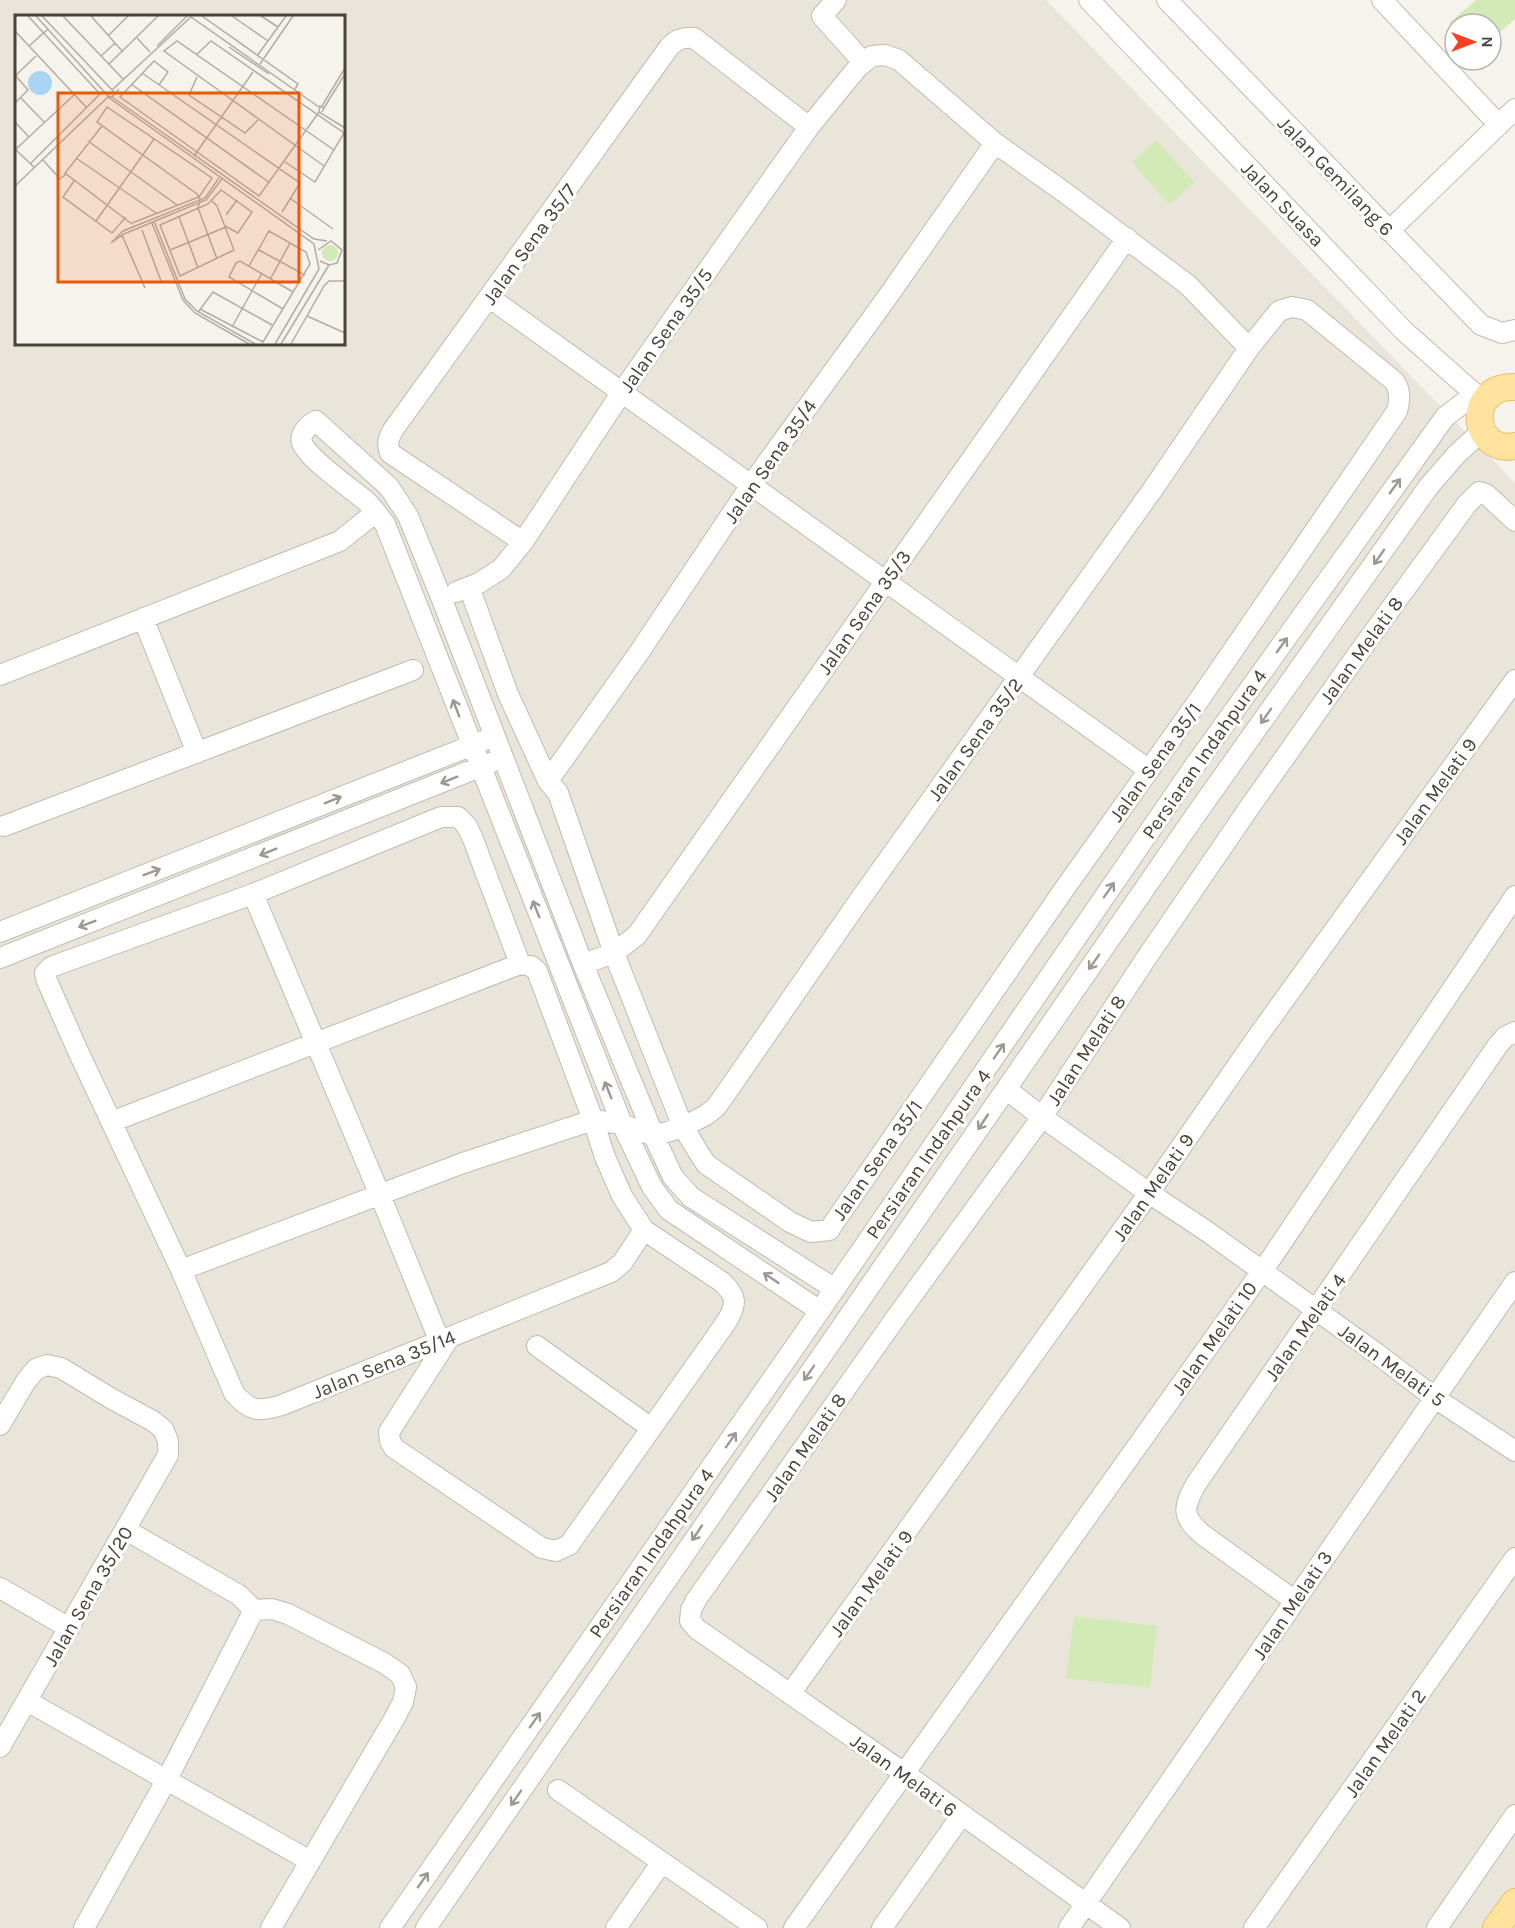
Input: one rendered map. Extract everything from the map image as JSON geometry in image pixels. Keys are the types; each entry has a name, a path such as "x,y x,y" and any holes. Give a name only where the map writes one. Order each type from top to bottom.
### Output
{"main road":[{"path":"1513,449 1502,447 1487,438 1482,431 1479,415 1483,401 1489,394 1497,389 1515,387"},
{"path":"1496,1928 1515,1902"}],"street":[{"path":"836,0 822,16 863,62 872,56 885,55 899,60 995,143 1188,285 1250,348"},
{"name":"Jalan Suasa","path":"1089,0 1404,331 1483,401"},
{"name":"Jalan Gemilang 6","path":"1167,0 1481,325 1502,333 1515,330"},
{"path":"1382,0 1499,124"},
{"name":"Jalan Sena 35/7","path":"523,542 398,460 390,453 387,446 393,430 675,41 685,37 694,38 809,127"},
{"name":"Jalan Sena 35/5","path":"441,597 488,579 501,570 523,542 622,392 809,127 863,62"},
{"path":"1389,231 1515,109"},
{"name":"Jalan Sena 35/4","path":"548,781 638,654 751,485 886,299 995,143"},
{"name":"Jalan Sena 35/3","path":"583,964 614,953 637,935 1127,238"},
{"path":"490,298 1149,770"},
{"name":"Jalan Sena 35/2","path":"654,1136 683,1127 716,1107 856,905 1153,489 1250,348 1279,311 1293,307 1307,310"},
{"name":"Jalan Sena 35/1","path":"683,1127 706,1164 790,1222 811,1232 829,1230 1397,411 1400,394 1394,381 1307,310"},
{"name":"Persiaran Indahpura 4","path":"390,1928 820,1311 1193,768 1445,417 1463,403 1483,401"},
{"path":"820,1311 669,1210 652,1187 622,1124 385,524 369,504 325,468 302,443 302,437 310,424 316,422 389,487 408,516 583,964 673,1177 691,1197 835,1289"},
{"name":"Persiaran Indahpura 4","path":"426,1928 1197,813 1429,486 1456,455 1482,431"},
{"name":"Jalan Melati 8","path":"690,1621 691,1610 696,1599 1042,1117 1152,951 1356,655 1473,496 1479,492 1486,494 1515,521"},
{"path":"0,675 340,541 376,512"},
{"path":"469,587 508,694 548,781 558,793 614,953 683,1127"},
{"path":"143,618 197,753"},
{"path":"4,826 413,670"},
{"name":"Jalan Melati 9","path":"790,1694 1149,1193 1258,1036 1515,680"},
{"path":"0,932 495,736"},
{"path":"0,958 503,758"},
{"path":"45,973 51,967 253,894 441,817 458,817 467,826 520,964"},
{"path":"111,1122 316,1043 520,964 531,966 537,972 615,1183 644,1230 732,1291 735,1300 727,1321 569,1545 556,1551 542,1548 394,1448 389,1432 444,1340 380,1195 316,1043 253,894"},
{"name":"Jalan Melati 10","path":"795,1928 1262,1271 1515,896"},
{"name":"Jalan Sena 35/14","path":"24,921 55,1000 181,1270 234,1393 243,1403 255,1410 282,1405 611,1272 622,1263 644,1230"},
{"name":"Jalan Melati 4","path":"1294,1601 1189,1523 1186,1510 1189,1497 1498,1045 1504,1037 1515,1032"},
{"name":"Jalan Melati 5","path":"1006,1089 1042,1117 1262,1271 1435,1398 1515,1450"},
{"path":"181,1270 463,1163 593,1120 622,1124 654,1136"},
{"name":"Jalan Melati 3","path":"1069,1928 1515,1282"},
{"path":"537,1346 651,1428"},
{"name":"Jalan Sena 35/20","path":"0,1425 26,1381 36,1369 47,1365 61,1368 153,1421 163,1429 168,1442 168,1455 0,1747"},
{"path":"126,1530 238,1595 254,1610 272,1609 295,1617 384,1663 400,1674 406,1687 403,1702 394,1719 271,1928"},
{"name":"Jalan Melati 2","path":"1254,1928 1515,1558"},
{"path":"0,1588 69,1628"},
{"path":"84,1928 167,1779 254,1610"},
{"name":"Jalan Melati 6","path":"690,1621 697,1629 904,1773 1120,1928"},
{"path":"27,1701 310,1862"},
{"path":"558,1790 757,1928"},
{"path":"1437,1928 1515,1815"},
{"path":"882,1928 962,1816"},
{"path":"616,1928 662,1862"}],"shaded area":[{"path":"0,0 1046,0 1515,483 1515,1928 0,1928"}],"green space":[{"path":"1476,0 1515,0 1515,19 1503,30 1503,12 1462,12"},
{"path":"1156,140 1194,182 1169,205 1132,162"},
{"path":"1074,1616 1157,1626 1150,1688 1066,1678"}]}
